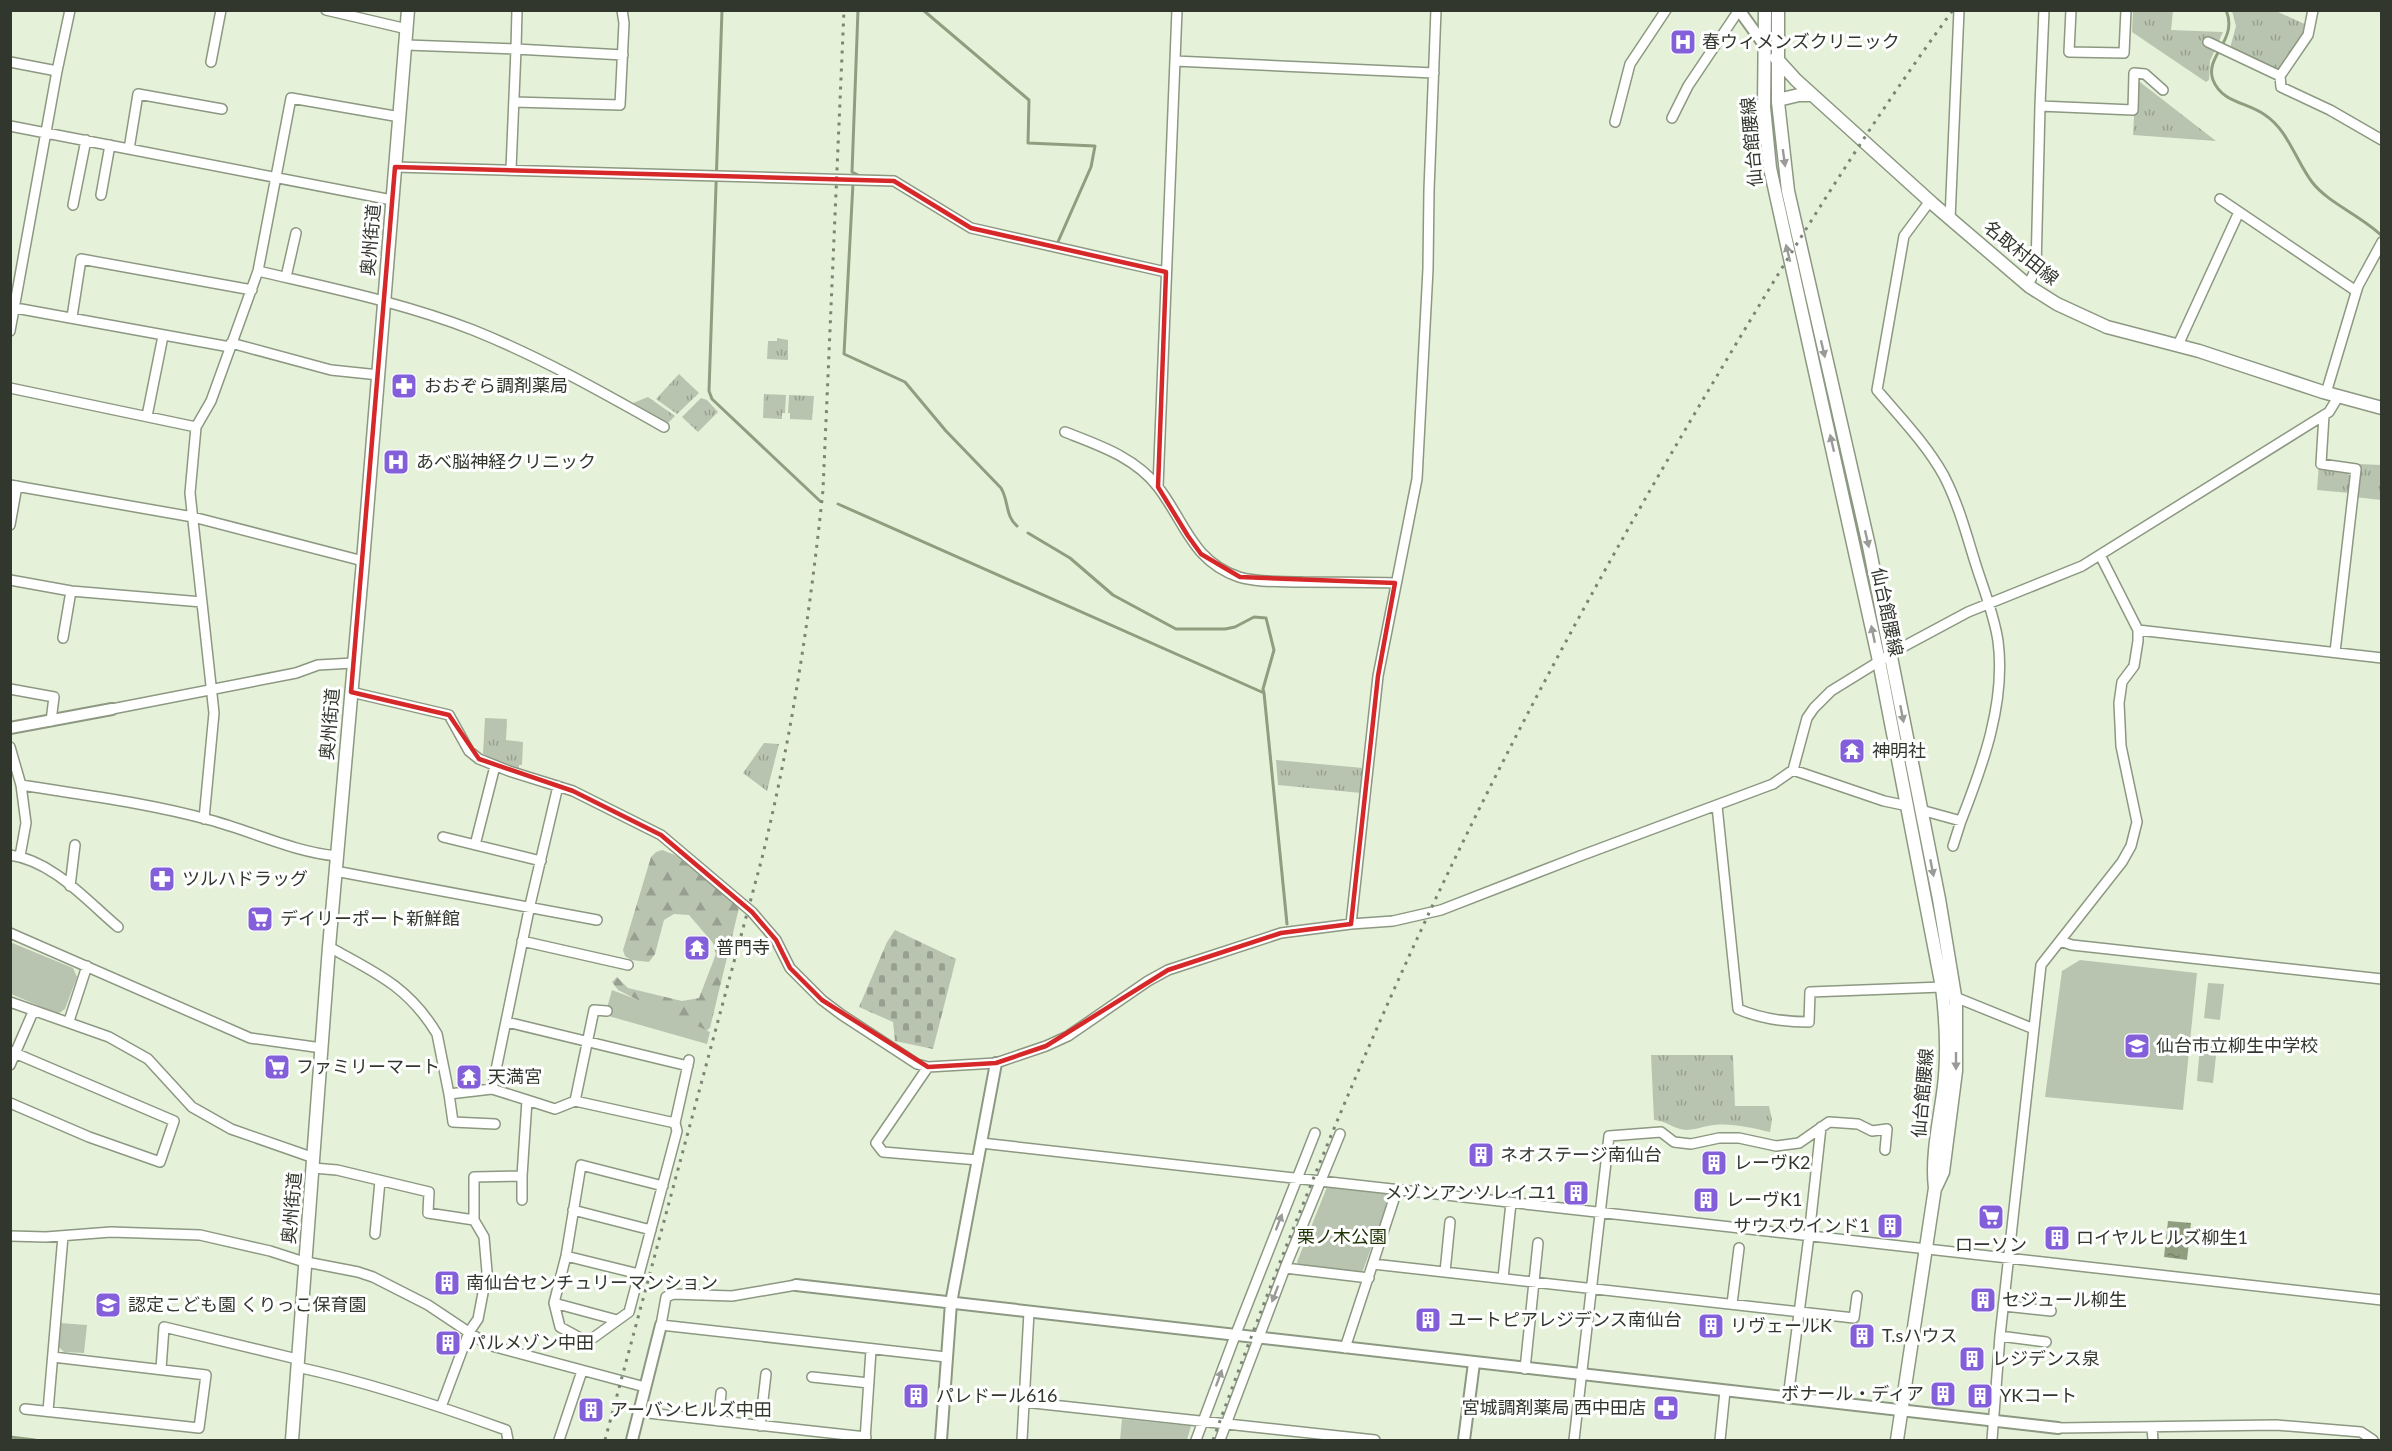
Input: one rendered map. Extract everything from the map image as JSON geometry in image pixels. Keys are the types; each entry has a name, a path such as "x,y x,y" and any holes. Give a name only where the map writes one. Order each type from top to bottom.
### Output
{"main road":[{"name":"奥州街道","path":"292,1440 335,871 379,375 408,10"},
{"name":"仙台館腰線","path":"1765,10 1764,107 1770,168 1879,661 1942,987 1946,1055 1945,1082 1933,1170 1935,1188 1897,1440"},
{"name":"仙台館腰線","path":"1778,10 1778,100 1788,191 1869,546 1955,997 1956,1071 1943,1172 1935,1188"},
{"name":"名取村田線","path":"1765,46 1812,95 1950,219 2028,285 2057,304 2085,319 2136,336 2178,345 2332,395 2382,408"},
{"path":"1778,100 1799,95 1812,95"}],"street":[{"path":"10,331 70,10"},
{"path":"212,62 221,10"},
{"path":"326,10 407,29"},
{"path":"511,169 517,10"},
{"path":"514,102 620,105 624,23 622,10"},
{"path":"1158,487 1177,10"},
{"path":"1351,924 1378,676 1417,479 1427,280 1428,190 1436,10"},
{"path":"1614,122 1630,64 1666,10"},
{"path":"1671,118 1688,86 1739,10 1765,46"},
{"path":"1950,219 1959,10"},
{"path":"2028,285 2036,268 2044,10"},
{"path":"2071,10 2069,52 2124,53 2126,10"},
{"path":"2313,10 2308,35 2280,76 2281,87 2330,110 2382,140"},
{"path":"2208,42 2280,76"},
{"path":"406,45 623,55"},
{"path":"1176,61 1434,73"},
{"path":"10,62 57,71"},
{"path":"2040,106 2133,110 2134,73 2145,74 2163,90"},
{"path":"129,149 138,94 222,109"},
{"path":"204,819 214,713 190,493 196,427 211,401 258,271 291,98 400,117"},
{"path":"10,126 392,200"},
{"path":"73,205 86,140"},
{"path":"101,195 110,145"},
{"path":"395,167 894,181 971,228 1166,272"},
{"path":"2220,199 2356,291"},
{"path":"1930,201 1904,236 1877,390 1945,477 1960,512 1998,640 1996,704 1992,728 1980,773 1960,821 1953,846"},
{"path":"2178,345 2239,212"},
{"path":"286,278 296,233"},
{"path":"351,692 449,715 469,750 478,759 558,786 661,835 752,912 776,940 790,968 822,1000 908,1058 928,1067 996,1063 1068,1036 1148,981 1168,970 1281,933 1392,921 1441,910 1580,855 1773,784 1793,770 1803,728 1814,708 1831,691 1890,654 1988,603 2082,566 2329,412 2356,291 2381,243"},
{"path":"72,317 81,259 252,290"},
{"path":"258,271 384,301 472,330 558,368 664,426"},
{"path":"13,307 164,336 230,345 331,370 379,375"},
{"path":"147,416 164,336"},
{"path":"10,388 196,427"},
{"path":"2324,415 2321,464 2356,469 2336,652"},
{"path":"1065,432 1127,459 1158,487 1201,554 1219,567 1240,577 1272,581 1395,583"},
{"path":"10,525 14,486 193,517 363,561"},
{"path":"1992,1440 2030,1028 2041,965 2111,878 2131,846 2137,822 2136,808 2124,767 2119,713 2122,682 2129,674 2136,658 2138,630 2100,555"},
{"path":"10,580 71,591 202,602"},
{"path":"63,638 71,591"},
{"path":"2138,630 2382,658"},
{"path":"10,728 296,673 318,665 353,663"},
{"path":"10,689 54,697 51,720"},
{"path":"10,747 21,785 26,822 15,856 51,870 118,927"},
{"path":"476,845 495,766"},
{"path":"1793,770 1884,801 1908,806"},
{"path":"21,785 158,808 204,819 303,849 337,856"},
{"path":"492,1089 522,941 558,786"},
{"path":"1717,806 1738,1009 1761,1017 1788,1022 1809,1022 1810,992 1942,987"},
{"path":"1921,810 1960,821"},
{"path":"443,837 541,861"},
{"path":"70,886 75,845"},
{"path":"335,871 502,903 530,905 597,920"},
{"path":"10,933 250,1038 322,1048"},
{"path":"522,941 628,965"},
{"path":"2060,941 2073,945 2382,979"},
{"path":"329,947 392,981 433,1026 438,1034 453,1122 495,1124"},
{"path":"69,1021 87,966"},
{"path":"1955,997 2030,1028"},
{"path":"10,1002 33,1012 69,1021 109,1036 148,1059 192,1107 231,1129 314,1163 429,1192 428,1213 474,1220"},
{"path":"575,1101 594,1010 607,1011"},
{"path":"10,1065 13,1052 33,1012"},
{"path":"507,1022 587,1040 593,1044 688,1063 675,1122 677,1131 663,1186 628,1312 593,1338 582,1339 560,1327 554,1304 566,1256 581,1165 663,1186"},
{"path":"10,1103 89,1137 160,1162 174,1121 13,1052"},
{"path":"942,1440 951,1303 996,1063"},
{"path":"928,1067 876,1143 883,1152 978,1160"},
{"path":"449,1094 492,1089 555,1109 575,1101 675,1122"},
{"path":"522,1200 526,1100"},
{"path":"1574,1440 1609,1136 1661,1132 1674,1142 1691,1144 1719,1138 1739,1138 1776,1146 1799,1143 1829,1122 1858,1124 1872,1131 1887,1129 1885,1149"},
{"path":"1788,1398 1821,1127"},
{"path":"1196,1440 1315,1133"},
{"path":"1220,1440 1258,1338 1340,1134"},
{"path":"981,1143 2382,1300"},
{"path":"441,1407 469,1332 478,1319 487,1272 484,1237 474,1220 474,1177 522,1176"},
{"path":"375,1234 380,1181"},
{"path":"1345,1348 1398,1190"},
{"path":"1503,1278 1511,1203"},
{"path":"573,1210 651,1230"},
{"path":"1445,1272 1450,1222"},
{"path":"10,1236 63,1236 111,1232 200,1235 373,1277 428,1305 489,1345 645,1387"},
{"path":"48,1411 63,1236"},
{"path":"1525,1369 1538,1243"},
{"path":"1732,1304 1739,1248"},
{"path":"566,1256 639,1274"},
{"path":"1373,1264 1854,1318 1857,1296"},
{"path":"1286,1268 1369,1278"},
{"path":"632,1440 666,1297 673,1294 732,1296 796,1285 2058,1428 2276,1425 2361,1432 2373,1440"},
{"path":"554,1304 617,1320"},
{"path":"2004,1306 2051,1311"},
{"path":"1022,1440 1029,1312"},
{"path":"661,1325 946,1357"},
{"path":"161,1369 164,1327 297,1363 441,1407 506,1430 508,1440"},
{"path":"2000,1336 2046,1342"},
{"path":"639,1412 865,1439 872,1350"},
{"path":"25,1408 199,1428 206,1375 53,1357"},
{"path":"1464,1440 1474,1363"},
{"path":"559,1440 582,1371"},
{"path":"760,1426 765,1374"},
{"path":"812,1377 869,1383"},
{"path":"1720,1440 1725,1391"},
{"path":"718,1421 721,1393"},
{"path":"1024,1402 1375,1440"},
{"path":"2152,1428 2152,1440"}],"highlighted area":[{"path":"395,167 894,181 971,228 1166,272 1158,487 1201,554 1240,577 1395,583 1378,676 1351,924 1281,933 1168,970 1046,1046 996,1063 928,1067 822,1000 790,968 776,940 752,912 661,835 573,791 479,759 449,715 351,692"}],"green space":[{"path":"2133,10 2173,11 2171,30 2223,32 2210,61 2209,80 2206,82 2132,32"},
{"path":"2232,11 2276,11 2307,25 2304,35 2279,71 2230,48 2236,26"},
{"path":"2136,79 2216,141 2133,135"},
{"path":"777,338 788,340 788,360 767,359 768,341 777,341"},
{"path":"679,374 699,393 677,414 656,399"},
{"path":"764,394 786,395 785,413 782,413 782,419 763,418"},
{"path":"789,395 814,396 812,420 790,419"},
{"path":"648,397 675,416 668,423 633,403"},
{"path":"701,398 707,400 718,412 698,432 682,417"},
{"path":"2319,463 2349,472 2349,493 2317,490"},
{"path":"2359,464 2381,465 2381,500 2355,497"},
{"path":"485,718 507,719 506,740 523,742 522,765 519,765 519,769 495,761 483,754"},
{"path":"764,743 779,744 767,791 743,773"},
{"path":"1276,760 1363,768 1361,793 1278,785"},
{"path":"662,850 675,855 735,901 739,908 710,1028 703,1033 618,990 612,982 617,977 628,988 682,1001 699,998 716,954 713,943 689,915 674,914 664,920 655,954 649,962 631,960 625,956 623,950 651,857"},
{"path":"895,930 956,959 933,1049 895,1041 893,1022 859,1007 887,942"},
{"path":"10,942 73,968 77,977 65,1009 58,1014 11,994"},
{"path":"2080,960 2197,973 2183,1110 2045,1097 2062,971"},
{"path":"2208,983 2224,984 2220,1020 2204,1018"},
{"path":"612,990 667,1011 710,1032 707,1044 605,1015"},
{"path":"2200,1046 2217,1047 2213,1083 2197,1081"},
{"path":"1651,1055 1733,1055 1735,1106 1769,1106 1772,1120 1770,1132 1728,1125 1686,1130 1654,1120"},
{"name":"栗ノ木公園","path":"1327,1187 1386,1194 1390,1197 1362,1273 1299,1265 1297,1262"},
{"path":"60,1323 87,1325 84,1353 64,1352 58,1346"},
{"path":"1122,1419 1191,1426 1187,1440 1120,1440"}],"water":[{"path":"2168,1221 2191,1223 2187,1260 2164,1257"}],"waterway":[{"path":"722,10 709,391 712,399 820,501"},
{"path":"858,10 852,172 858,175"},
{"path":"923,10 1029,100 1028,143 1095,146 1091,167 1057,244"},
{"path":"2226,10 2229,21 2228,30 2213,63 2212,71 2217,88 2229,98 2258,111 2273,121 2286,137 2306,174 2319,190 2382,236"},
{"path":"853,183 844,354 905,382 946,431 1001,488 1011,518 1017,526"},
{"path":"838,504 1264,693 1287,924"},
{"path":"1028,533 1070,558 1113,595 1176,629 1225,629 1235,627 1254,617 1266,618 1274,650 1263,689 1264,693"},
{"path":"10,1437 35,1440"}],"railway":[{"path":"605,1440 762,858 799,675 823,490 844,10"},
{"path":"1213,1440 1326,1147 1401,974 1509,749 1587,602 1740,338 1858,148 1953,10"}],"place":[{"name":"春ウィメンズクリニック","path":"1683,42"},
{"name":"おおぞら調剤薬局","path":"404,386"},
{"name":"あべ脳神経クリニック","path":"396,462"},
{"name":"神明社","path":"1852,751"},
{"name":"ツルハドラッグ","path":"162,879"},
{"name":"デイリーポート新鮮館","path":"260,919"},
{"name":"普門寺","path":"697,948"},
{"name":"仙台市立柳生中学校","path":"2137,1046"},
{"name":"ファミリーマート","path":"277,1067"},
{"name":"天満宮","path":"469,1077"},
{"name":"ネオステージ南仙台","path":"1481,1155"},
{"name":"レーヴK2","path":"1714,1163"},
{"name":"メゾンアンソレイユ1","path":"1576,1193"},
{"name":"レーヴK1","path":"1706,1200"},
{"name":"ローソン","path":"1991,1217"},
{"name":"サウスウインド1","path":"1890,1226"},
{"name":"ロイヤルヒルズ柳生1","path":"2057,1238"},
{"name":"南仙台センチュリーマンション","path":"447,1283"},
{"name":"セジュール柳生","path":"1983,1300"},
{"name":"認定こども園 くりっこ保育園","path":"108,1305"},
{"name":"ユートピアレジデンス南仙台","path":"1428,1320"},
{"name":"リヴェールK","path":"1711,1326"},
{"name":"T.sハウス","path":"1862,1336"},
{"name":"パルメゾン中田","path":"448,1343"},
{"name":"レジデンス泉","path":"1972,1359"},
{"name":"ボナール・ディア","path":"1943,1394"},
{"name":"パレドール616","path":"916,1396"},
{"name":"YKコート","path":"1980,1396"},
{"name":"宮城調剤薬局 西中田店","path":"1666,1408"},
{"name":"アーバンヒルズ中田","path":"591,1410"}]}
